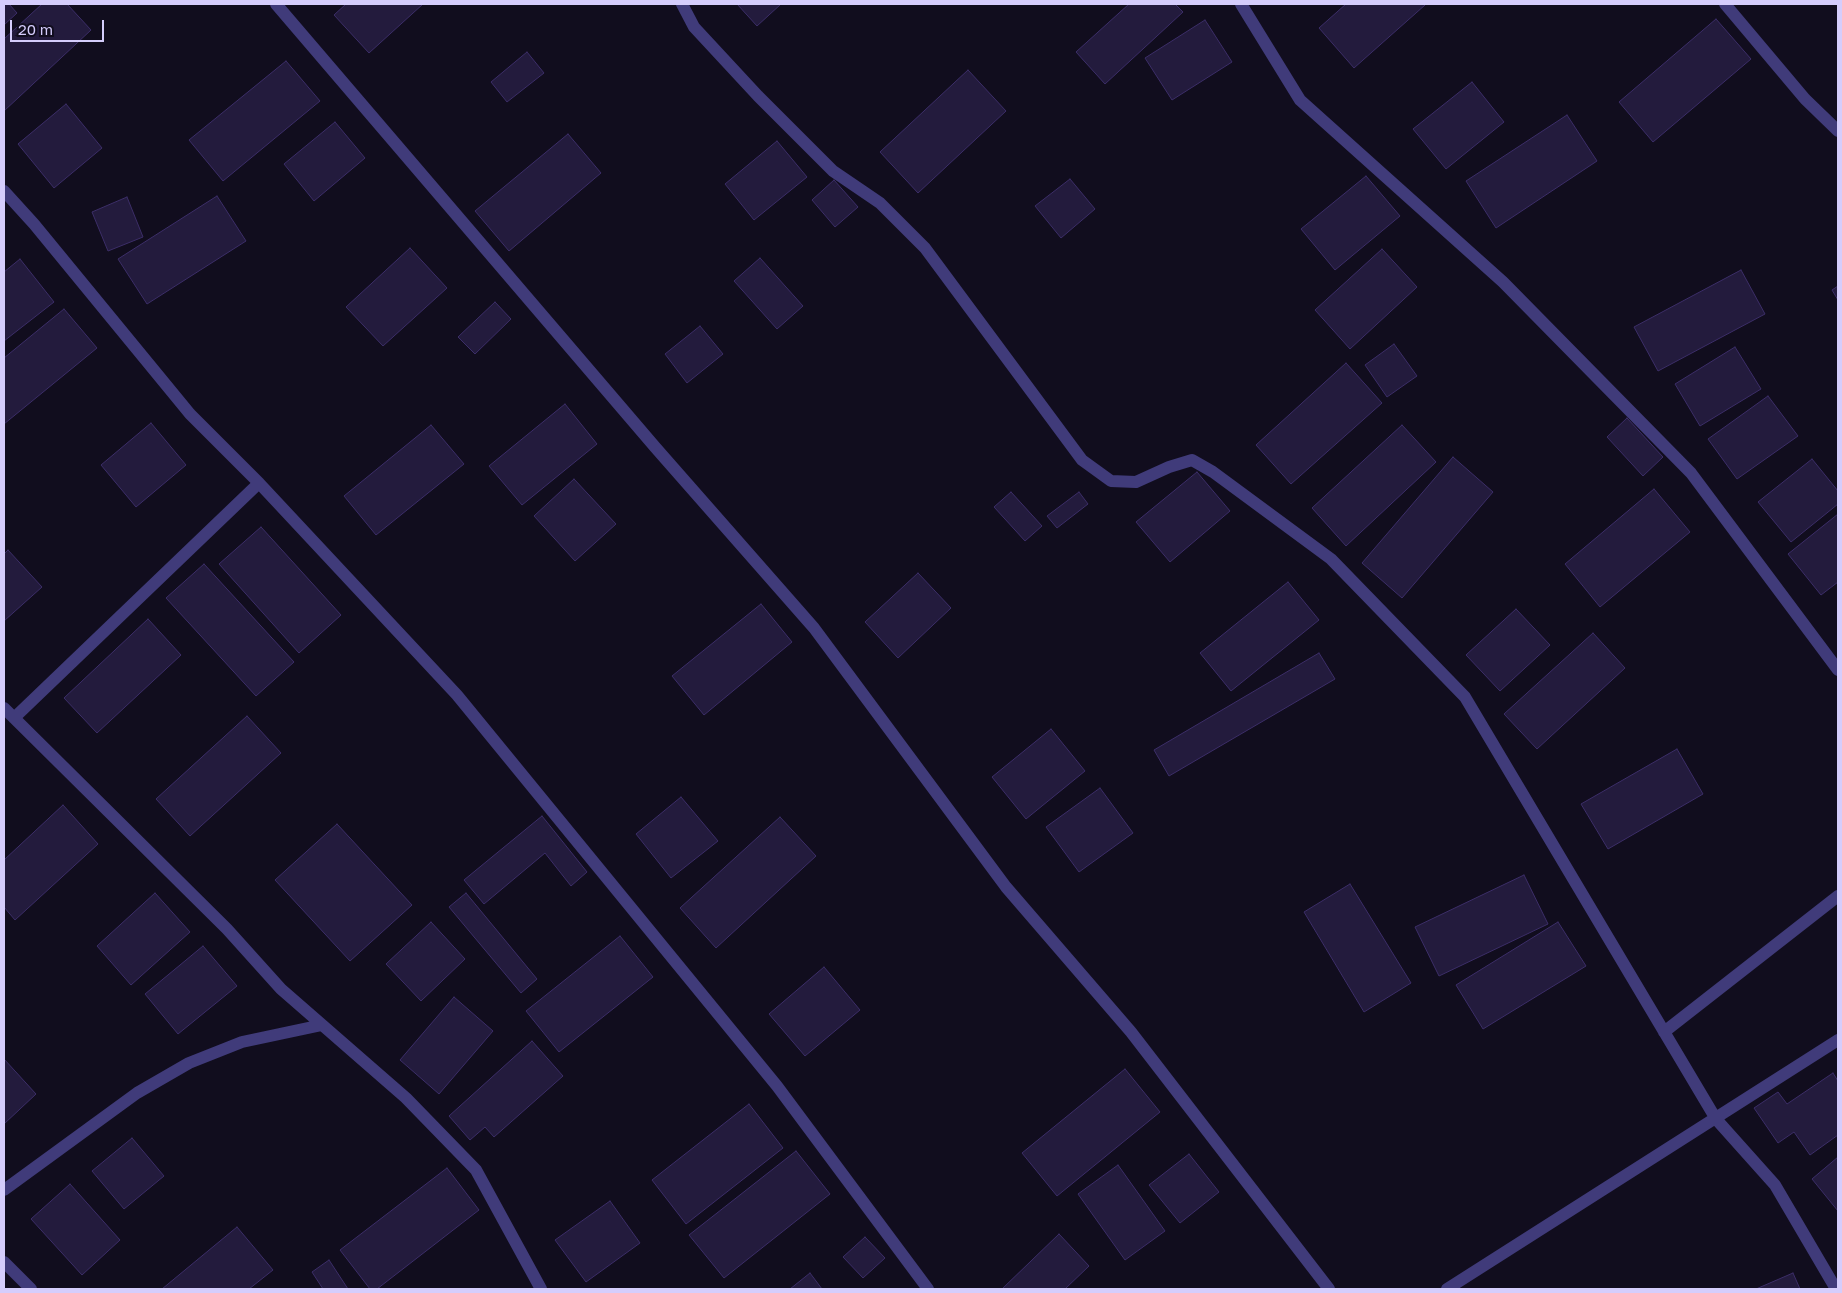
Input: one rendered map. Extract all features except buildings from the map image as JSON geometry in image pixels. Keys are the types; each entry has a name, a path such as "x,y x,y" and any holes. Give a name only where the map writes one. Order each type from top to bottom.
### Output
{"street":[{"path":"276,4 642,432 814,628 1006,887 1131,1032 1329,1289"},
{"path":"682,4 694,27 771,110 833,171 880,203 925,248 1082,460 1111,481 1136,482 1169,467 1192,460 1213,472 1331,559 1464,697 1716,1118 1775,1185 1836,1289"},
{"path":"1241,4 1300,100 1503,282 1691,473 1838,670"},
{"path":"1725,4 1805,99 1838,131"},
{"path":"4,190 190,414 259,483 457,695 777,1086 928,1289"},
{"path":"14,718 259,483"},
{"path":"4,708 227,929 282,989 406,1098 476,1170 541,1289"},
{"path":"1664,1032 1838,896"},
{"path":"4,1190 137,1093 189,1062 242,1042 322,1024"},
{"path":"1447,1289 1838,1040"},
{"path":"4,1262 31,1289"}]}
